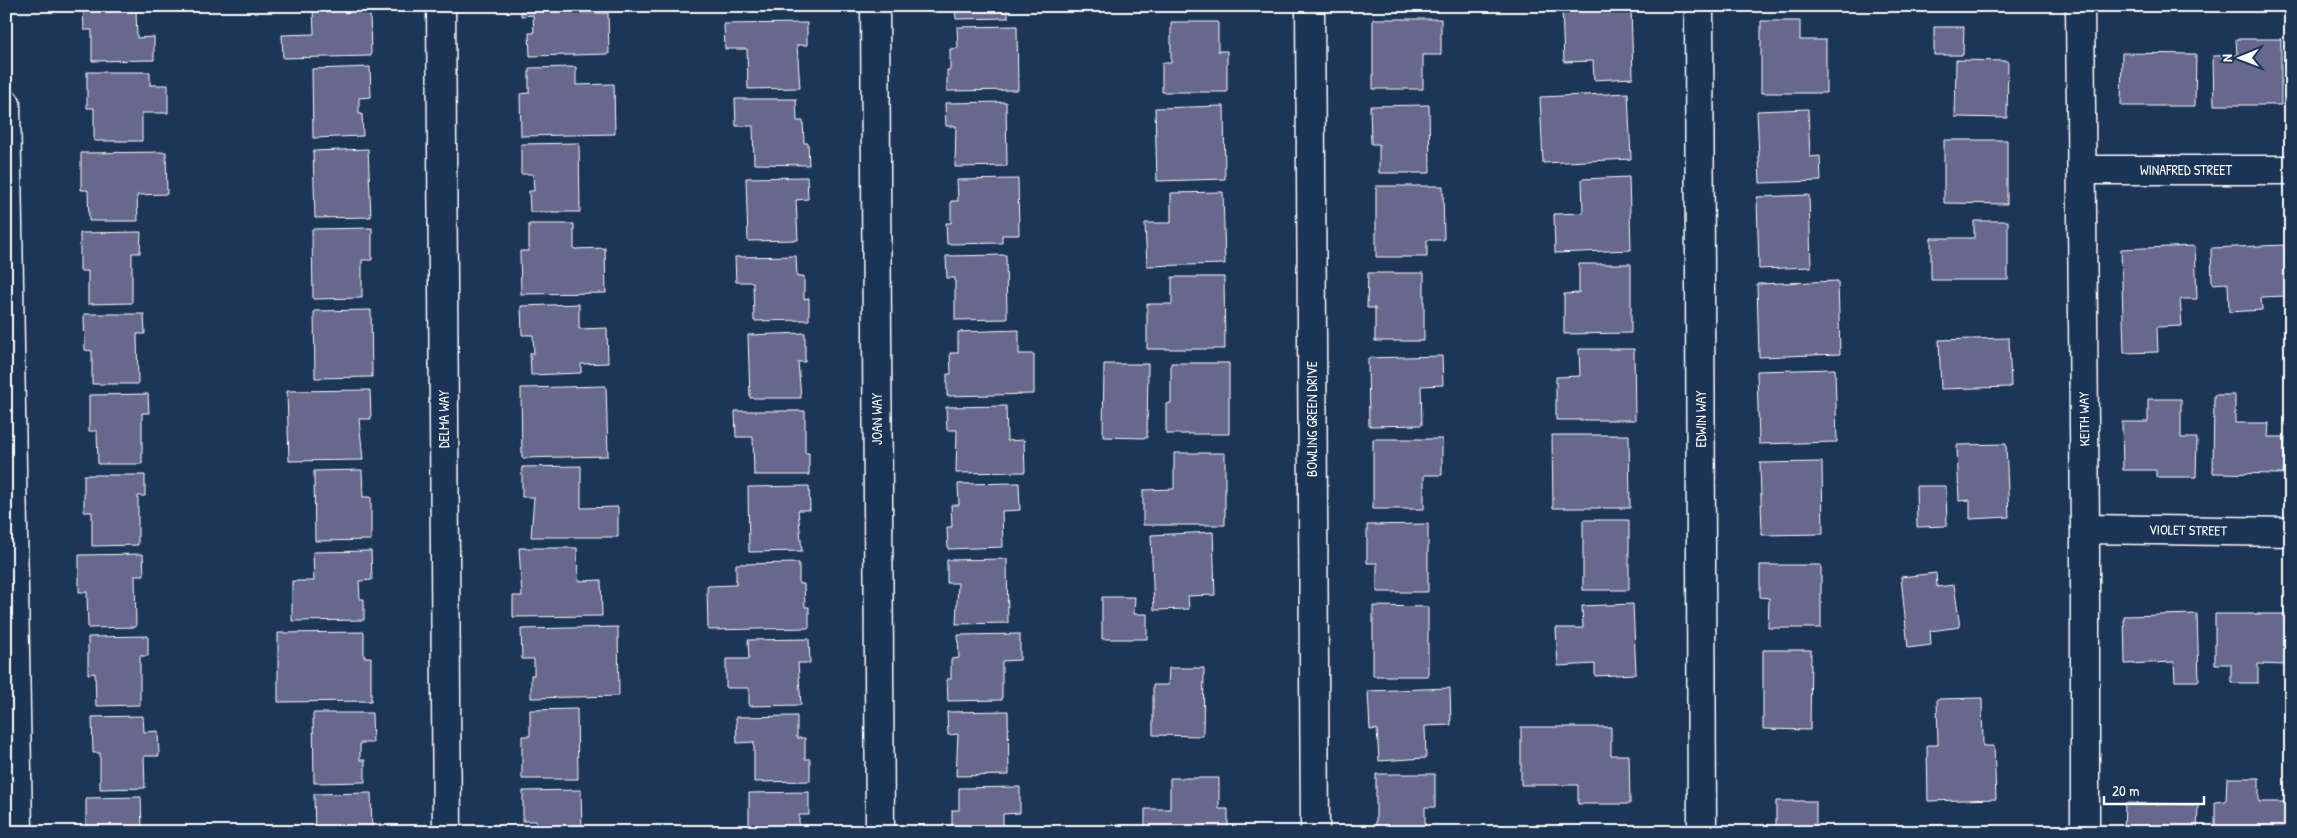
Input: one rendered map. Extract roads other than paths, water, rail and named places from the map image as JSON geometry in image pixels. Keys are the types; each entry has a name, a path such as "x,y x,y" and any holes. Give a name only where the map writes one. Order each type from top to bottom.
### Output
{"street":[{"name":"DELMA WAY","path":"441,6 446,832"},
{"name":"JOAN WAY","path":"875,6 880,832"},
{"name":"BOWLING GREEN DRIVE","path":"1310,6 1315,832"},
{"name":"EDWIN WAY","path":"1699,6 1702,832"},
{"name":"KEITH WAY","path":"2080,6 2085,529 2085,832"},
{"path":"6,104 18,832"},
{"name":"WINAFRED STREET","path":"2082,170 2291,170"},
{"name":"VIOLET STREET","path":"2085,529 2291,532"}]}
